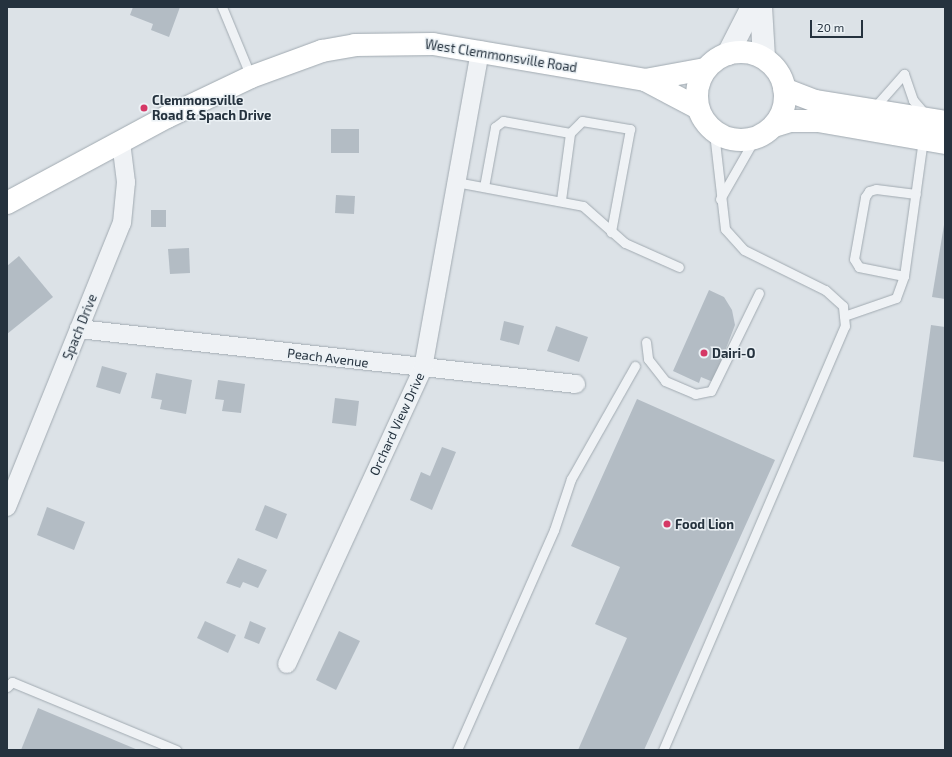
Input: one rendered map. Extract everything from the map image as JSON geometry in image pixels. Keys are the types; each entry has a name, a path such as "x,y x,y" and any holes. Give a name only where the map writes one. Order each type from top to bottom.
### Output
{"main road":[{"name":"West Clemmonsville Road","path":"7,203 121,142 251,77 322,51 355,45 433,44 480,50 645,80 698,108"},
{"path":"774,126 784,106 784,89 779,74 764,58 744,52 728,54 705,69 697,89 698,108 714,132 732,140 755,138 774,126 790,121 933,127"},
{"name":"West Clemmonsville Road","path":"645,80 705,69"},
{"path":"784,89 816,101 872,110 933,127 945,143"}],"street":[{"path":"728,54 752,7"},
{"path":"762,7 764,58"},
{"name":"Orchard View Drive","path":"287,664 423,368 480,50"},
{"name":"Spach Drive","path":"7,507 122,223 126,182 121,142"},
{"name":"Peach Avenue","path":"79,329 576,384"}],"lane":[{"path":"222,7 251,77"},
{"path":"844,316 896,298 904,276 916,194 933,127 913,100 904,74 872,110"},
{"path":"484,187 495,127 503,121 570,133"},
{"path":"561,200 570,133 582,121 630,129 611,232"},
{"path":"663,750 845,326 843,306 825,290 744,250 725,229 720,199 714,132"},
{"path":"720,199 755,138"},
{"path":"456,182 561,200 582,206 625,243 679,267"},
{"path":"904,276 859,267 854,259 865,197 869,191 876,189 916,194"},
{"path":"646,342 648,359 665,381 695,394 711,391 759,293"},
{"path":"457,750 554,530 571,479 635,366"},
{"path":"7,687 12,682 176,750"}],"building":[{"path":"133,7 180,7 169,37 151,30 153,24 130,15"},
{"path":"331,129 359,129 359,153 331,153"},
{"path":"336,195 355,196 354,214 335,213"},
{"path":"151,210 166,210 166,227 151,227"},
{"path":"945,219 945,299 932,297"},
{"path":"189,248 190,273 170,274 168,249"},
{"path":"19,256 53,297 7,334 7,266"},
{"name":"Dairi-O","path":"709,290 724,297 732,310 735,325 713,382 701,377 699,383 673,371"},
{"path":"504,321 524,326 519,345 500,340"},
{"path":"931,325 945,327 945,462 913,457"},
{"path":"556,326 588,337 579,362 547,351"},
{"path":"102,366 127,373 120,394 96,387"},
{"path":"156,373 192,380 186,414 160,409 162,400 151,398"},
{"path":"218,380 245,384 241,413 222,411 224,400 215,399"},
{"path":"335,398 359,401 356,426 332,423"},
{"path":"637,399 775,460 644,750 578,750 627,638 595,624 620,567 571,546"},
{"path":"442,447 456,452 432,510 410,500 421,472 430,476"},
{"path":"265,505 287,514 277,539 255,530"},
{"path":"47,507 85,522 74,550 37,535"},
{"path":"238,558 267,570 258,588 243,582 240,588 226,583"},
{"path":"205,621 236,635 228,653 197,638"},
{"path":"250,621 266,628 259,644 244,638"},
{"path":"339,631 360,641 336,690 316,680"},
{"path":"38,708 138,750 21,750"}],"place":[{"name":"Clemmonsville Road & Spach Drive","path":"144,108"},
{"name":"Dairi-O","path":"704,353"},
{"name":"Food Lion","path":"667,524"}]}
